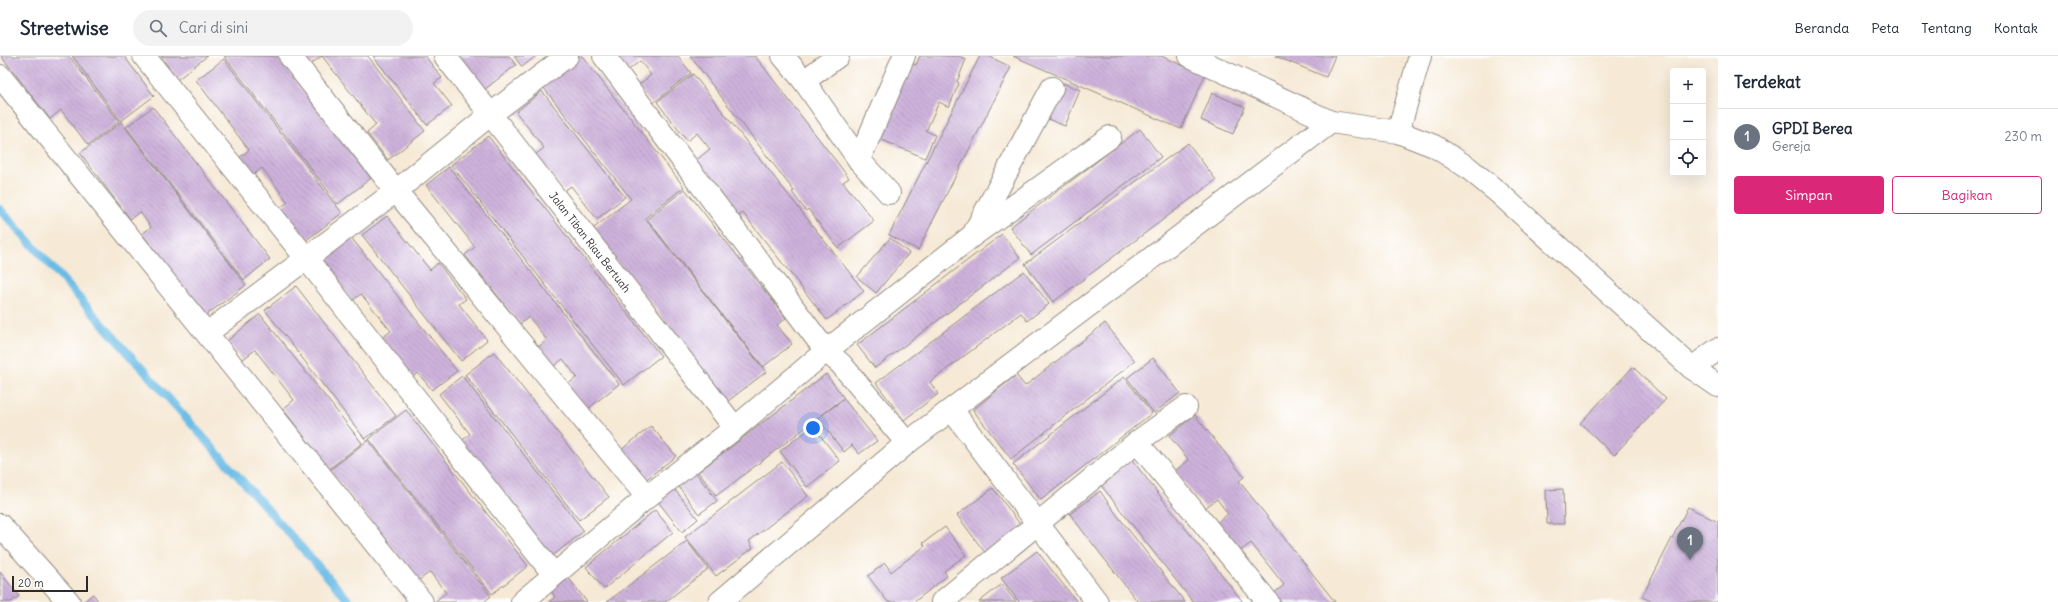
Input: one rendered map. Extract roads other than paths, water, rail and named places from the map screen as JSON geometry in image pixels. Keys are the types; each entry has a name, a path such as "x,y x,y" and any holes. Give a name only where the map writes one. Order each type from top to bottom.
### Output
{"street":[{"path":"144,56 306,258 554,575"},
{"path":"290,56 396,191 647,497"},
{"name":"Jalan Tiban Riau Bertuah","path":"445,56 735,428"},
{"path":"207,333 396,191 491,114 567,56"},
{"path":"604,56 826,351 841,364 907,443"},
{"path":"782,56 804,81 859,160 889,193"},
{"path":"804,81 838,56"},
{"path":"859,160 904,56"},
{"path":"1190,56 1331,122 1398,132 1434,146 1467,167 1500,194 1692,368 1718,386"},
{"path":"1398,132 1420,56"},
{"path":"0,76 422,602"},
{"path":"972,236 1052,88"},
{"path":"720,602 907,443 1331,122"},
{"path":"522,602 647,497 735,428 826,351 972,236 1110,137"},
{"path":"1692,368 1718,349"},
{"path":"946,601 1137,442 1186,407"},
{"path":"952,410 989,457 1037,524 1097,602"},
{"path":"1137,442 1268,602"},
{"path":"0,525 69,602"}],"waterway":[{"path":"0,209 350,602"}],"place":[{"name":"GPDI Berea","path":"1690,560"}]}
